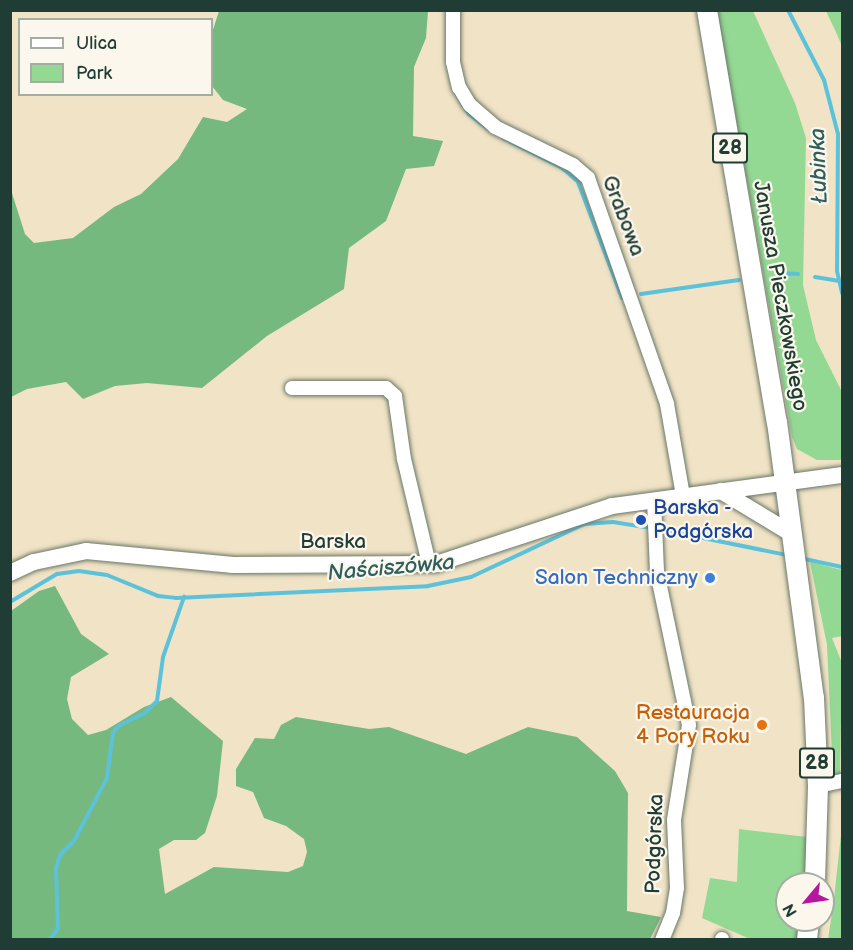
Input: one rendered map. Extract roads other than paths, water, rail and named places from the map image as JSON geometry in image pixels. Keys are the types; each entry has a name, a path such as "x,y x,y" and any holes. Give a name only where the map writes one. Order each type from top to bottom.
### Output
{"main road":[{"name":"Janusza Pieczkowskiego","path":"707,10 785,484"},
{"name":"28","path":"785,484 814,698 818,786 815,872"}],"street":[{"name":"Grabowa","path":"453,10 453,62 459,87 470,105 495,127 573,165 588,178 667,404 684,496"},
{"path":"292,388 386,388 395,396 408,482 429,564"},
{"name":"Barska","path":"12,569 86,551 233,565 429,564 475,554 584,513 654,500 843,475"},
{"path":"721,491 792,540"},
{"name":"Podgórska","path":"654,500 657,572 689,725 674,820 677,888 673,913 662,939"},
{"path":"818,786 843,781"}],"waterway":[{"name":"Łubinka","path":"788,10 824,80 838,134 837,271 842,293"},
{"path":"455,91 469,114 487,128"},
{"path":"503,138 561,167 578,182 622,298"},
{"path":"778,273 798,274"},
{"path":"815,277 840,281"},
{"path":"641,294 739,280"},
{"name":"Naściszówka","path":"10,602 57,574 79,571 107,575 158,596 176,598 428,586 471,577 584,524 613,522 652,528"},
{"name":"Naściszówka","path":"659,529 787,555"},
{"name":"Naściszówka","path":"800,558 842,567"},
{"path":"49,940 58,929 56,868 60,855 74,841 107,778 113,733 118,726 145,713 157,701 163,657 184,597"}],"place":[{"name":"Barska - Podgórska","path":"641,520"},
{"name":"Salon Techniczny","path":"710,578"},
{"name":"Restauracja 4 Pory Roku","path":"762,725"}]}
